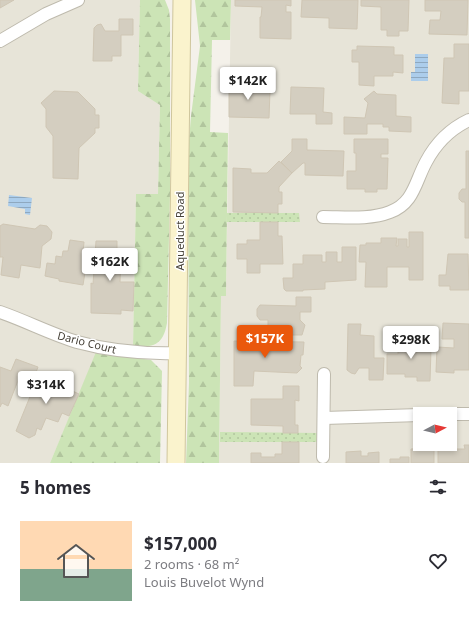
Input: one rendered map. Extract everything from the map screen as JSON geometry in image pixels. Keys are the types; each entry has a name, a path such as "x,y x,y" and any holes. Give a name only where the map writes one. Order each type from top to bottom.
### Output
{"main road":[{"name":"Aqueduct Road","path":"176,463 182,0"}],"street":[{"path":"0,41 46,14 78,0"},
{"path":"323,217 381,215 398,208 406,202 412,194 425,164 441,140 459,125 469,120"},
{"name":"Dario Court","path":"0,312 54,334 99,347 132,352 178,353"},
{"path":"323,457 324,374"},
{"path":"457,414 469,414"},
{"path":"324,418 413,415"}],"shaded area":[{"path":"0,0 140,0 138,91 160,104 158,194 136,194 133,352 99,347 50,463 0,463"},
{"path":"231,0 469,0 469,463 219,463 221,296 226,296"}],"green space":[{"path":"140,0 165,0 169,10 170,193 167,323 163,336 156,344 133,347 136,194 158,194 160,105 138,91"},
{"path":"195,0 231,0 230,40 212,40 210,132 228,133 226,296 221,296 219,463 186,463 189,383 188,153 200,46"},
{"path":"227,213 299,213 300,222 227,222"},
{"path":"96,352 151,360 162,371 160,463 50,463"},
{"path":"220,432 318,433 318,442 220,442"}],"water":[{"path":"415,54 428,54 428,81 411,81 411,72 415,72"},
{"path":"9,195 32,198 30,215 25,214 25,209 8,206"}],"building":[{"path":"0,0 14,0 0,8"},
{"path":"235,0 291,0 291,6 286,5 286,12 291,12 291,39 260,38 260,17 262,7 235,6"},
{"path":"302,0 358,0 357,29 329,28 329,18 301,17"},
{"path":"361,0 409,0 408,31 399,31 399,36 387,36 387,30 381,30 381,7 361,6"},
{"path":"425,0 468,0 467,35 429,34 430,20 440,20 441,11 425,11"},
{"path":"119,19 133,19 133,35 121,35 121,56 112,56 112,61 93,61 94,28 101,24 105,31 119,31"},
{"path":"454,44 469,44 469,91 459,91 459,104 442,103 444,58 454,58"},
{"path":"357,46 394,47 394,55 403,55 403,73 393,72 393,76 374,76 374,86 359,85 359,62 352,62 352,50 357,50"},
{"path":"236,80 241,80 248,87 262,85 264,90 270,91 269,118 229,117 229,88 231,83"},
{"path":"291,87 324,88 323,112 332,113 332,124 316,124 316,114 290,114"},
{"path":"54,91 78,92 95,109 95,115 99,115 99,128 95,128 95,133 79,148 78,179 53,178 53,136 46,127 46,109 41,103"},
{"path":"374,91 377,94 396,95 396,116 411,117 411,132 389,131 389,127 383,127 383,124 367,124 367,134 344,134 344,117 365,118 368,103 364,99"},
{"path":"292,139 307,139 307,150 344,151 343,176 305,175 305,163 303,163 292,173 281,162 292,151"},
{"path":"354,139 388,139 388,154 381,154 381,158 388,158 387,189 377,189 377,192 365,192 365,189 347,189 347,171 356,171"},
{"path":"466,151 469,151 469,238 465,238 465,202 462,202 459,199 459,193 462,189 466,189"},
{"path":"279,161 292,173 279,187 279,192 282,192 282,204 278,204 278,213 233,212 233,168 251,169 251,173 267,173"},
{"path":"260,222 278,222 278,236 282,236 283,264 260,264 260,273 247,273 247,259 237,259 237,244 247,244 247,240 260,240"},
{"path":"3,224 35,229 40,225 47,226 52,232 51,239 42,246 40,268 21,265 19,278 1,275 3,257 0,257 0,226"},
{"path":"409,232 423,232 423,280 409,280 409,267 387,267 387,287 365,287 366,262 359,262 360,245 366,245 366,243 381,243 381,238 397,238 396,246 398,246 398,239 407,239 407,247 409,247"},
{"path":"70,240 84,242 83,253 88,254 83,285 59,281 59,279 45,276 47,263 55,264 56,256 62,257 63,251 68,251"},
{"path":"96,241 117,241 117,253 121,253 120,282 134,282 133,311 121,310 121,314 91,313 91,283 93,284"},
{"path":"342,247 356,247 356,280 325,282 325,289 286,291 284,289 283,278 293,278 293,264 303,264 303,255 322,255 322,262 326,262 326,252 337,252 337,262 342,262"},
{"path":"448,254 468,254 469,290 450,290 450,286 439,286 439,275 446,275"},
{"path":"296,297 311,297 311,312 300,312 300,320 305,325 302,335 268,335 268,320 260,320 257,316 257,309 260,305 296,306"},
{"path":"443,323 469,324 469,370 454,370 454,373 436,372 437,347 454,348 454,339 442,339"},
{"path":"348,324 361,324 360,335 374,336 374,358 384,358 383,380 369,380 369,368 359,368 355,374 347,370"},
{"path":"398,339 414,339 414,344 429,344 429,349 431,349 430,381 417,381 417,377 405,377 405,374 387,374 387,354 398,354"},
{"path":"234,341 304,342 300,366 302,368 297,373 254,371 253,386 234,386"},
{"path":"16,359 38,367 32,383 19,378 8,406 2,403 0,407 0,367 11,371"},
{"path":"40,372 59,380 57,384 79,394 69,416 62,413 58,422 46,418 41,430 37,428 35,435 29,438 16,431"},
{"path":"283,386 299,386 299,401 295,400 295,425 298,425 298,433 283,433 283,426 251,425 251,399 283,399"},
{"path":"282,442 299,442 299,463 251,463 251,453 261,453 261,457 275,457 275,454 282,454"},
{"path":"464,445 469,445 469,463 438,463 438,451 457,451 457,449 465,449"},
{"path":"411,449 413,449 413,451 434,451 434,463 411,463"},
{"path":"361,451 361,456 368,456 368,453 379,452 379,463 346,463 346,452"},
{"path":"400,457 409,457 409,463 390,463 390,459 400,459"}]}
